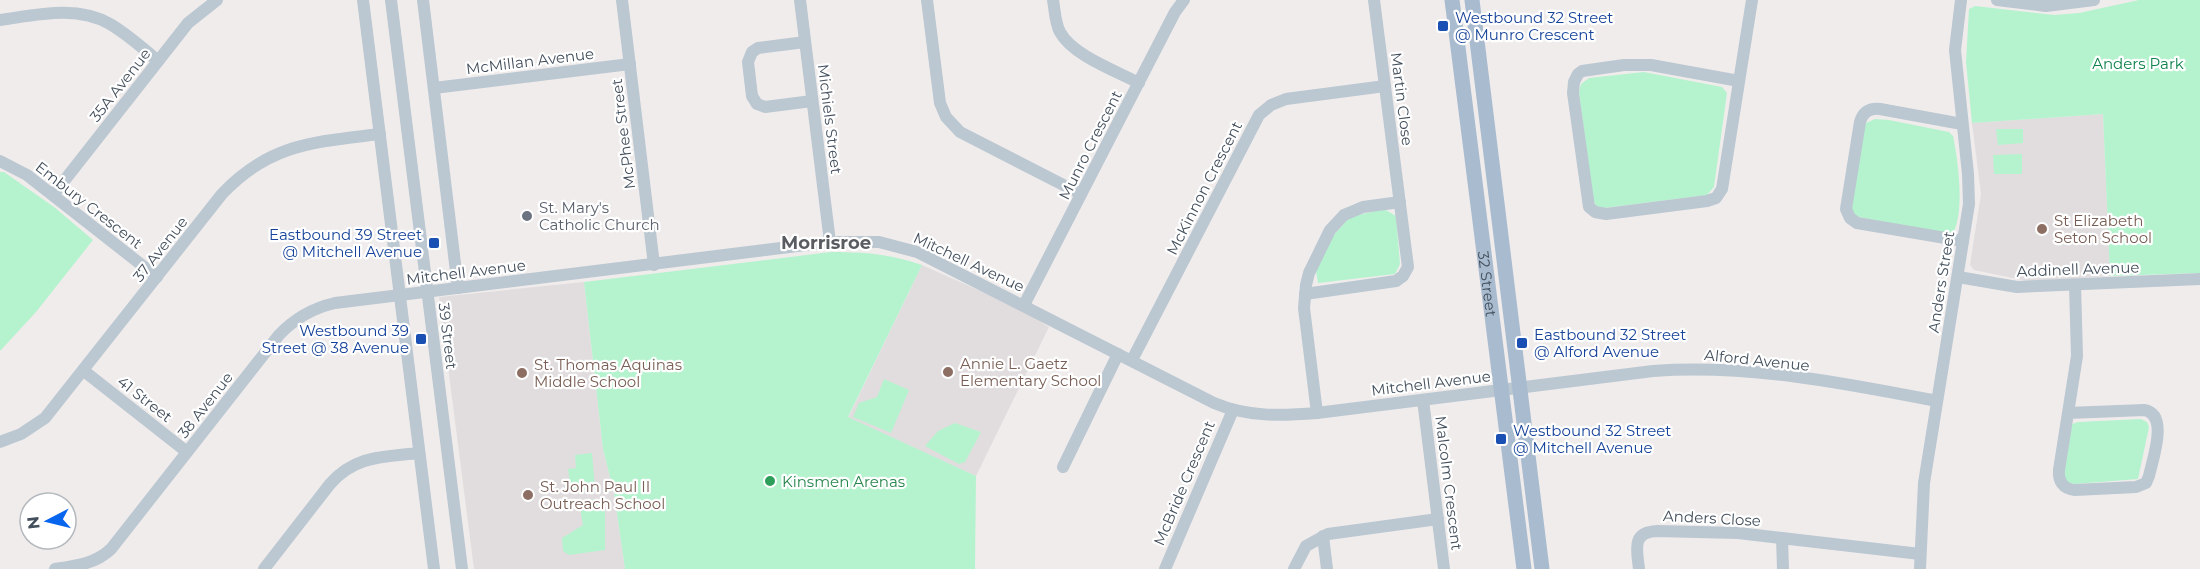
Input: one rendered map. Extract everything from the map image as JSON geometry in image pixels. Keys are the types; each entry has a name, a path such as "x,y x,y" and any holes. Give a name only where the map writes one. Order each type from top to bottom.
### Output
{"main road":[{"name":"32 Street","path":"1452,0 1524,569"},
{"name":"32 Street","path":"1472,0 1542,569"}],"street":[{"name":"35A Avenue","path":"53,195 188,23 217,0"},
{"path":"363,0 433,568"},
{"name":"39 Street","path":"391,0 462,569"},
{"name":"39 Street","path":"423,0 458,288"},
{"name":"McPhee Street","path":"622,0 654,265"},
{"name":"Michiels Street","path":"800,0 830,242"},
{"path":"927,0 940,103 951,123 960,132 1081,194"},
{"path":"1053,0 1057,26 1067,42 1077,50 1138,83"},
{"name":"Munro Crescent","path":"1024,305 1175,12 1184,0"},
{"name":"Martin Close","path":"1305,294 1390,282 1403,276 1408,267 1374,0"},
{"path":"1738,81 1641,64 1587,70 1578,74 1574,82 1573,93 1589,207 1595,212 1606,214 1707,201 1719,196 1752,0"},
{"name":"Anders Street","path":"1920,569 1922,498 1958,277 1969,194 1955,50 1961,0"},
{"path":"1997,0 2046,6 2094,0"},
{"path":"0,20 59,13 86,15 112,25 159,61"},
{"path":"805,42 758,48 750,55 748,63 752,96 760,106 813,101"},
{"name":"McMillan Avenue","path":"434,88 630,64"},
{"name":"McKinnon Crescent","path":"1132,360 1259,115 1271,105 1287,99 1385,86"},
{"path":"1962,124 1880,109 1871,109 1864,113 1860,122 1846,209 1850,218 1857,223 1963,241"},
{"name":"37 Avenue","path":"0,442 30,430 45,418 222,194 238,178 277,153 298,146 380,134"},
{"name":"Embury Crescent","path":"0,161 18,169 157,277"},
{"path":"1317,413 1304,308 1312,266 1330,230 1339,219 1363,207 1400,202"},
{"name":"Mitchell Avenue","path":"400,295 830,242 866,241 906,248 926,256 1214,403 1233,410 1270,415 1317,413 1501,390"},
{"name":"Addinell Avenue","path":"1958,277 2010,286 2200,279"},
{"path":"2068,413 2144,410 2153,413 2158,419 2158,429 2146,483 2136,487 2074,490 2062,485 2059,474 2078,345 2075,285"},
{"name":"38 Avenue","path":"55,569 88,564 106,554 118,542 279,335 298,318 327,305 400,295"},
{"path":"1063,467 1118,354"},
{"name":"Alford Avenue","path":"1501,390 1653,370 1711,369 1767,373 1937,401"},
{"name":"41 Street","path":"84,370 187,452"},
{"name":"Malcolm Crescent","path":"1423,400 1444,569"},
{"name":"McBride Crescent","path":"1165,569 1233,410"},
{"path":"264,569 330,484 342,472 363,461 419,453"},
{"path":"1294,569 1306,546 1333,532 1438,519"},
{"name":"Anders Close","path":"1639,569 1636,545 1640,537 1651,531 1738,533 1920,554"},
{"path":"1323,536 1327,569"},
{"path":"1782,538 1783,569"},
{"path":"104,569 106,554"}],"shaded area":[{"name":"St Elizabeth Seton School","path":"2103,114 2110,276 2032,282 1974,270 1970,265 1981,194 1972,123"},
{"name":"Annie L. Gaetz Elementary School","path":"922,265 1021,309 1049,327 976,476 848,418"},
{"name":"St. Thomas Aquinas Middle School","path":"584,282 603,449 614,493 625,569 474,569 439,297"}],"green space":[{"name":"Anders Park","path":"2139,0 2200,0 2200,273 2110,276 2103,114 1972,123 1966,62 1969,9 1975,6 2054,15 2079,13"},
{"path":"1644,72 1722,87 1727,93 1714,187 1707,195 1604,208 1596,206 1593,199 1579,92 1581,84 1589,78"},
{"path":"1875,119 1949,132 1953,136 1960,199 1957,224 1953,233 1946,234 1854,216 1851,208 1863,130 1866,123"},
{"path":"1996,129 2023,129 2023,143 1998,145"},
{"path":"2022,154 2022,174 1994,174 1993,155"},
{"path":"0,172 4,172 54,207 93,240 36,312 0,351"},
{"path":"1384,209 1396,216 1400,264 1395,274 1318,283 1316,271 1332,237 1350,217"},
{"path":"831,252 877,254 922,265 848,417 976,476 975,569 625,569 614,493 603,449 584,282"},
{"path":"884,379 909,390 891,433 853,417 859,403 877,397"},
{"path":"2141,419 2147,422 2149,427 2138,479 2067,483 2064,475 2072,424"},
{"path":"955,423 981,432 965,462 959,464 925,446 938,431"},
{"path":"592,453 595,489 571,491 568,469 576,468 575,455"},
{"path":"603,499 605,550 569,555 563,551 562,538 583,525 579,501"}],"place":[{"name":"Westbound 32 Street @ Munro Crescent","path":"1443,26"},
{"name":"St. Mary's Catholic Church","path":"527,216"},
{"name":"St Elizabeth Seton School","path":"2042,229"},
{"name":"Eastbound 39 Street @ Mitchell Avenue","path":"434,243"},
{"name":"Westbound 39 Street @ 38 Avenue","path":"421,339"},
{"name":"Eastbound 32 Street @ Alford Avenue","path":"1522,343"},
{"name":"Annie L. Gaetz Elementary School","path":"948,372"},
{"name":"St. Thomas Aquinas Middle School","path":"522,373"},
{"name":"Westbound 32 Street @ Mitchell Avenue","path":"1501,439"},
{"name":"Kinsmen Arenas","path":"770,481"},
{"name":"St. John Paul II Outreach School","path":"528,495"}],"district":[{"name":"Morrisroe","path":"826,243"}]}
